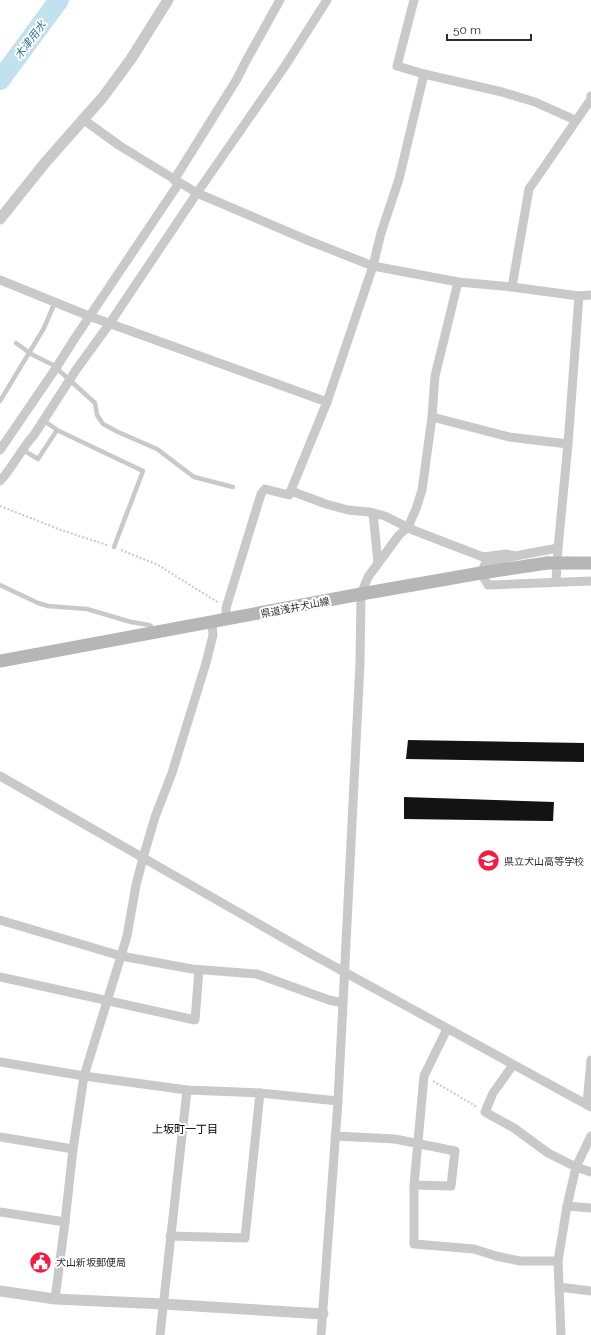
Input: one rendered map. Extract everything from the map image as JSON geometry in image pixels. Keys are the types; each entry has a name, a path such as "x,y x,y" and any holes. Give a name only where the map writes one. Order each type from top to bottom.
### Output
{"main road":[{"name":"県道浅井犬山線","path":"0,662 481,573 546,563 591,563"}],"street":[{"path":"0,219 44,164 103,97 131,59 168,0"},
{"path":"0,450 56,368 177,181 237,79 280,0"},
{"path":"0,481 44,421 70,380 276,79 327,0"},
{"path":"414,0 397,66 529,100 575,120"},
{"path":"226,620 226,608 261,494 265,489 289,495 326,402 373,266 381,233 399,179 424,74"},
{"path":"512,287 529,189 575,120 591,99 591,96"},
{"path":"84,120 120,146 197,193 307,240 373,266 458,282 512,287 579,296 591,295"},
{"path":"0,280 89,316 326,402"},
{"path":"321,1335 338,1101 345,972 360,662 361,594 368,577 399,535 408,527 422,490 432,417 435,376 458,282"},
{"path":"556,582 579,296"},
{"path":"432,417 509,437 568,444"},
{"path":"291,491 326,504 348,510 385,516 408,527 483,557 506,554 515,556"},
{"path":"372,513 378,564"},
{"path":"558,548 515,556 485,564 481,573 488,585 591,581"},
{"path":"55,1299 73,1149 84,1076 127,936 136,885 143,858 155,818 172,773 206,663 213,635 212,623"},
{"path":"0,776 345,972 589,1106 591,1060"},
{"path":"0,920 121,956 198,970 257,974 329,1000 343,1003"},
{"path":"0,977 195,1020 198,970"},
{"path":"447,1029 424,1076 414,1184 414,1244 474,1249 496,1256 520,1261 558,1261"},
{"path":"0,1062 84,1076 187,1090 260,1093 338,1101"},
{"path":"513,1065 493,1093 485,1112 514,1128 548,1153 576,1167 591,1172"},
{"path":"160,1335 162,1304 187,1090"},
{"path":"170,1236 245,1238 260,1093"},
{"path":"335,1136 395,1139 456,1151 451,1186 414,1184"},
{"path":"561,1335 558,1261 567,1206 576,1167 591,1136"},
{"path":"0,1137 73,1149"},
{"path":"567,1206 591,1208"},
{"path":"0,1212 65,1222"},
{"path":"559,1287 591,1291"},
{"path":"0,1291 55,1299 323,1314"}],"lane":[{"path":"0,400 44,328 55,302"},
{"path":"16,343 56,368 95,403 97,415 103,424 158,449 194,477 233,487"},
{"path":"44,421 57,430 143,471 114,547"},
{"path":"23,450 38,459 57,430"},
{"path":"0,585 38,603 48,606 87,609 131,622 149,625 151,626 152,634"}],"path":[{"path":"424,1076 485,1112"}],"building":[{"path":"408,740 584,743 584,762 406,759"},
{"path":"404,797 554,802 553,821 404,819"}],"waterway":[{"name":"木津用水","path":"0,80 59,0"}],"place":[{"name":"県立犬山高等学校","path":"488,861"},
{"name":"犬山新坂郵便局","path":"40,1262"}],"district":[{"name":"上坂町一丁目","path":"185,1129"}]}
